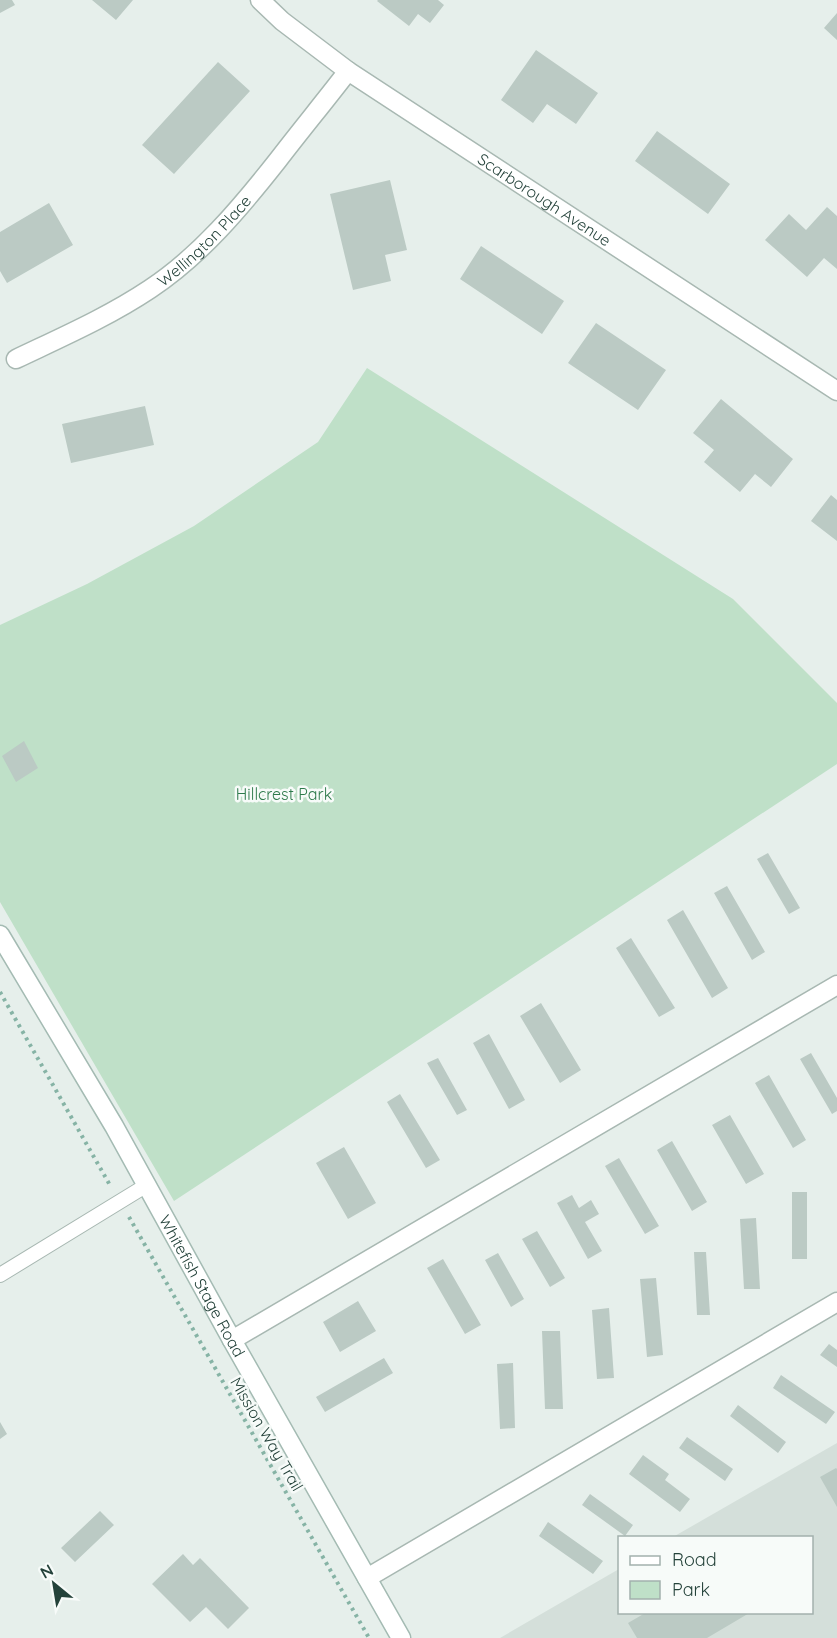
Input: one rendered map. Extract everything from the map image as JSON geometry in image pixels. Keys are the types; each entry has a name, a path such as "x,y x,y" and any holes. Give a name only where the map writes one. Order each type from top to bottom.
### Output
{"street":[{"name":"Scarborough Avenue","path":"260,0 282,21 348,71 837,391"},
{"name":"Wellington Place","path":"16,358 109,314 172,273 212,237 249,196 348,71"},
{"name":"Whitefish Stage Road","path":"0,936 114,1126 401,1638"},
{"path":"232,1340 837,985"},
{"path":"367,1578 837,1302"}],"lane":[{"path":"0,1275 147,1185"}],"path":[{"name":"Mission Way Trail","path":"0,992 369,1638"}],"shaded area":[{"path":"837,1443 837,1638 500,1638 618,1570 618,1614 813,1614 813,1536 675,1536"}],"green space":[{"name":"Hillcrest Park","path":"367,368 733,599 837,703 837,764 174,1201 0,902 0,625 87,584 194,526 318,442"}],"building":[{"path":"0,0 12,0 15,5 0,13"},
{"path":"92,0 133,0 116,20"},
{"path":"378,0 438,0 444,5 430,23 418,14 409,26"},
{"path":"837,13 837,40 824,28"},
{"path":"536,50 598,93 576,124 547,104 533,123 501,100"},
{"path":"218,62 250,91 174,174 142,145"},
{"path":"657,131 730,184 708,214 635,161"},
{"path":"390,180 407,250 385,255 391,281 353,290 330,194"},
{"path":"49,203 73,245 7,283 0,271 0,232"},
{"path":"827,207 837,216 837,269 824,258 807,277 765,240 789,214 806,230"},
{"path":"481,246 564,301 542,334 460,279"},
{"path":"596,323 666,370 638,410 568,363"},
{"path":"721,399 793,459 771,487 755,474 740,492 704,462 714,450 693,433"},
{"path":"145,406 154,445 71,463 62,424"},
{"path":"831,495 837,500 837,541 811,521"},
{"path":"24,741 38,768 16,782 2,756"},
{"path":"768,853 800,908 789,914 757,859"},
{"path":"727,886 765,952 752,960 714,893"},
{"path":"683,910 728,988 712,998 667,920"},
{"path":"631,938 675,1008 659,1017 616,948"},
{"path":"541,1003 581,1070 560,1083 520,1016"},
{"path":"489,1034 525,1100 509,1109 473,1043"},
{"path":"811,1053 837,1098 837,1111 832,1114 800,1059"},
{"path":"438,1058 467,1110 457,1115 427,1063"},
{"path":"769,1075 806,1140 793,1148 755,1083"},
{"path":"400,1094 440,1160 426,1168 387,1102"},
{"path":"730,1115 764,1174 746,1184 712,1125"},
{"path":"672,1141 707,1202 692,1211 657,1150"},
{"path":"344,1147 376,1203 348,1219 316,1163"},
{"path":"619,1158 659,1226 645,1234 605,1166"},
{"path":"792,1192 807,1192 807,1259 792,1259"},
{"path":"572,1195 579,1208 591,1200 599,1214 585,1222 602,1251 588,1259 557,1203"},
{"path":"756,1218 760,1289 744,1289 740,1219"},
{"path":"537,1231 565,1278 550,1287 522,1239"},
{"path":"694,1252 706,1252 710,1315 697,1315"},
{"path":"498,1253 524,1299 511,1307 485,1260"},
{"path":"443,1259 481,1325 465,1334 427,1268"},
{"path":"656,1278 663,1355 647,1357 640,1279"},
{"path":"358,1301 376,1331 340,1352 323,1322"},
{"path":"609,1308 614,1378 597,1379 592,1310"},
{"path":"542,1331 560,1331 563,1409 545,1409"},
{"path":"829,1344 837,1350 837,1367 820,1355"},
{"path":"384,1358 393,1373 325,1412 316,1397"},
{"path":"513,1363 515,1428 500,1429 497,1364"},
{"path":"781,1375 835,1412 826,1424 773,1388"},
{"path":"738,1405 786,1442 778,1453 730,1416"},
{"path":"0,1422 7,1434 0,1439"},
{"path":"687,1437 733,1469 725,1481 679,1448"},
{"path":"643,1455 669,1474 665,1480 690,1499 680,1512 629,1474"},
{"path":"837,1469 837,1507 820,1477"},
{"path":"590,1494 633,1525 625,1536 582,1505"},
{"path":"100,1511 114,1525 75,1562 61,1548"},
{"path":"548,1522 603,1561 593,1574 539,1536"},
{"path":"183,1554 193,1565 200,1558 249,1608 228,1629 206,1607 190,1622 152,1584"},
{"path":"644,1614 748,1614 707,1638 637,1638 628,1623"}]}
